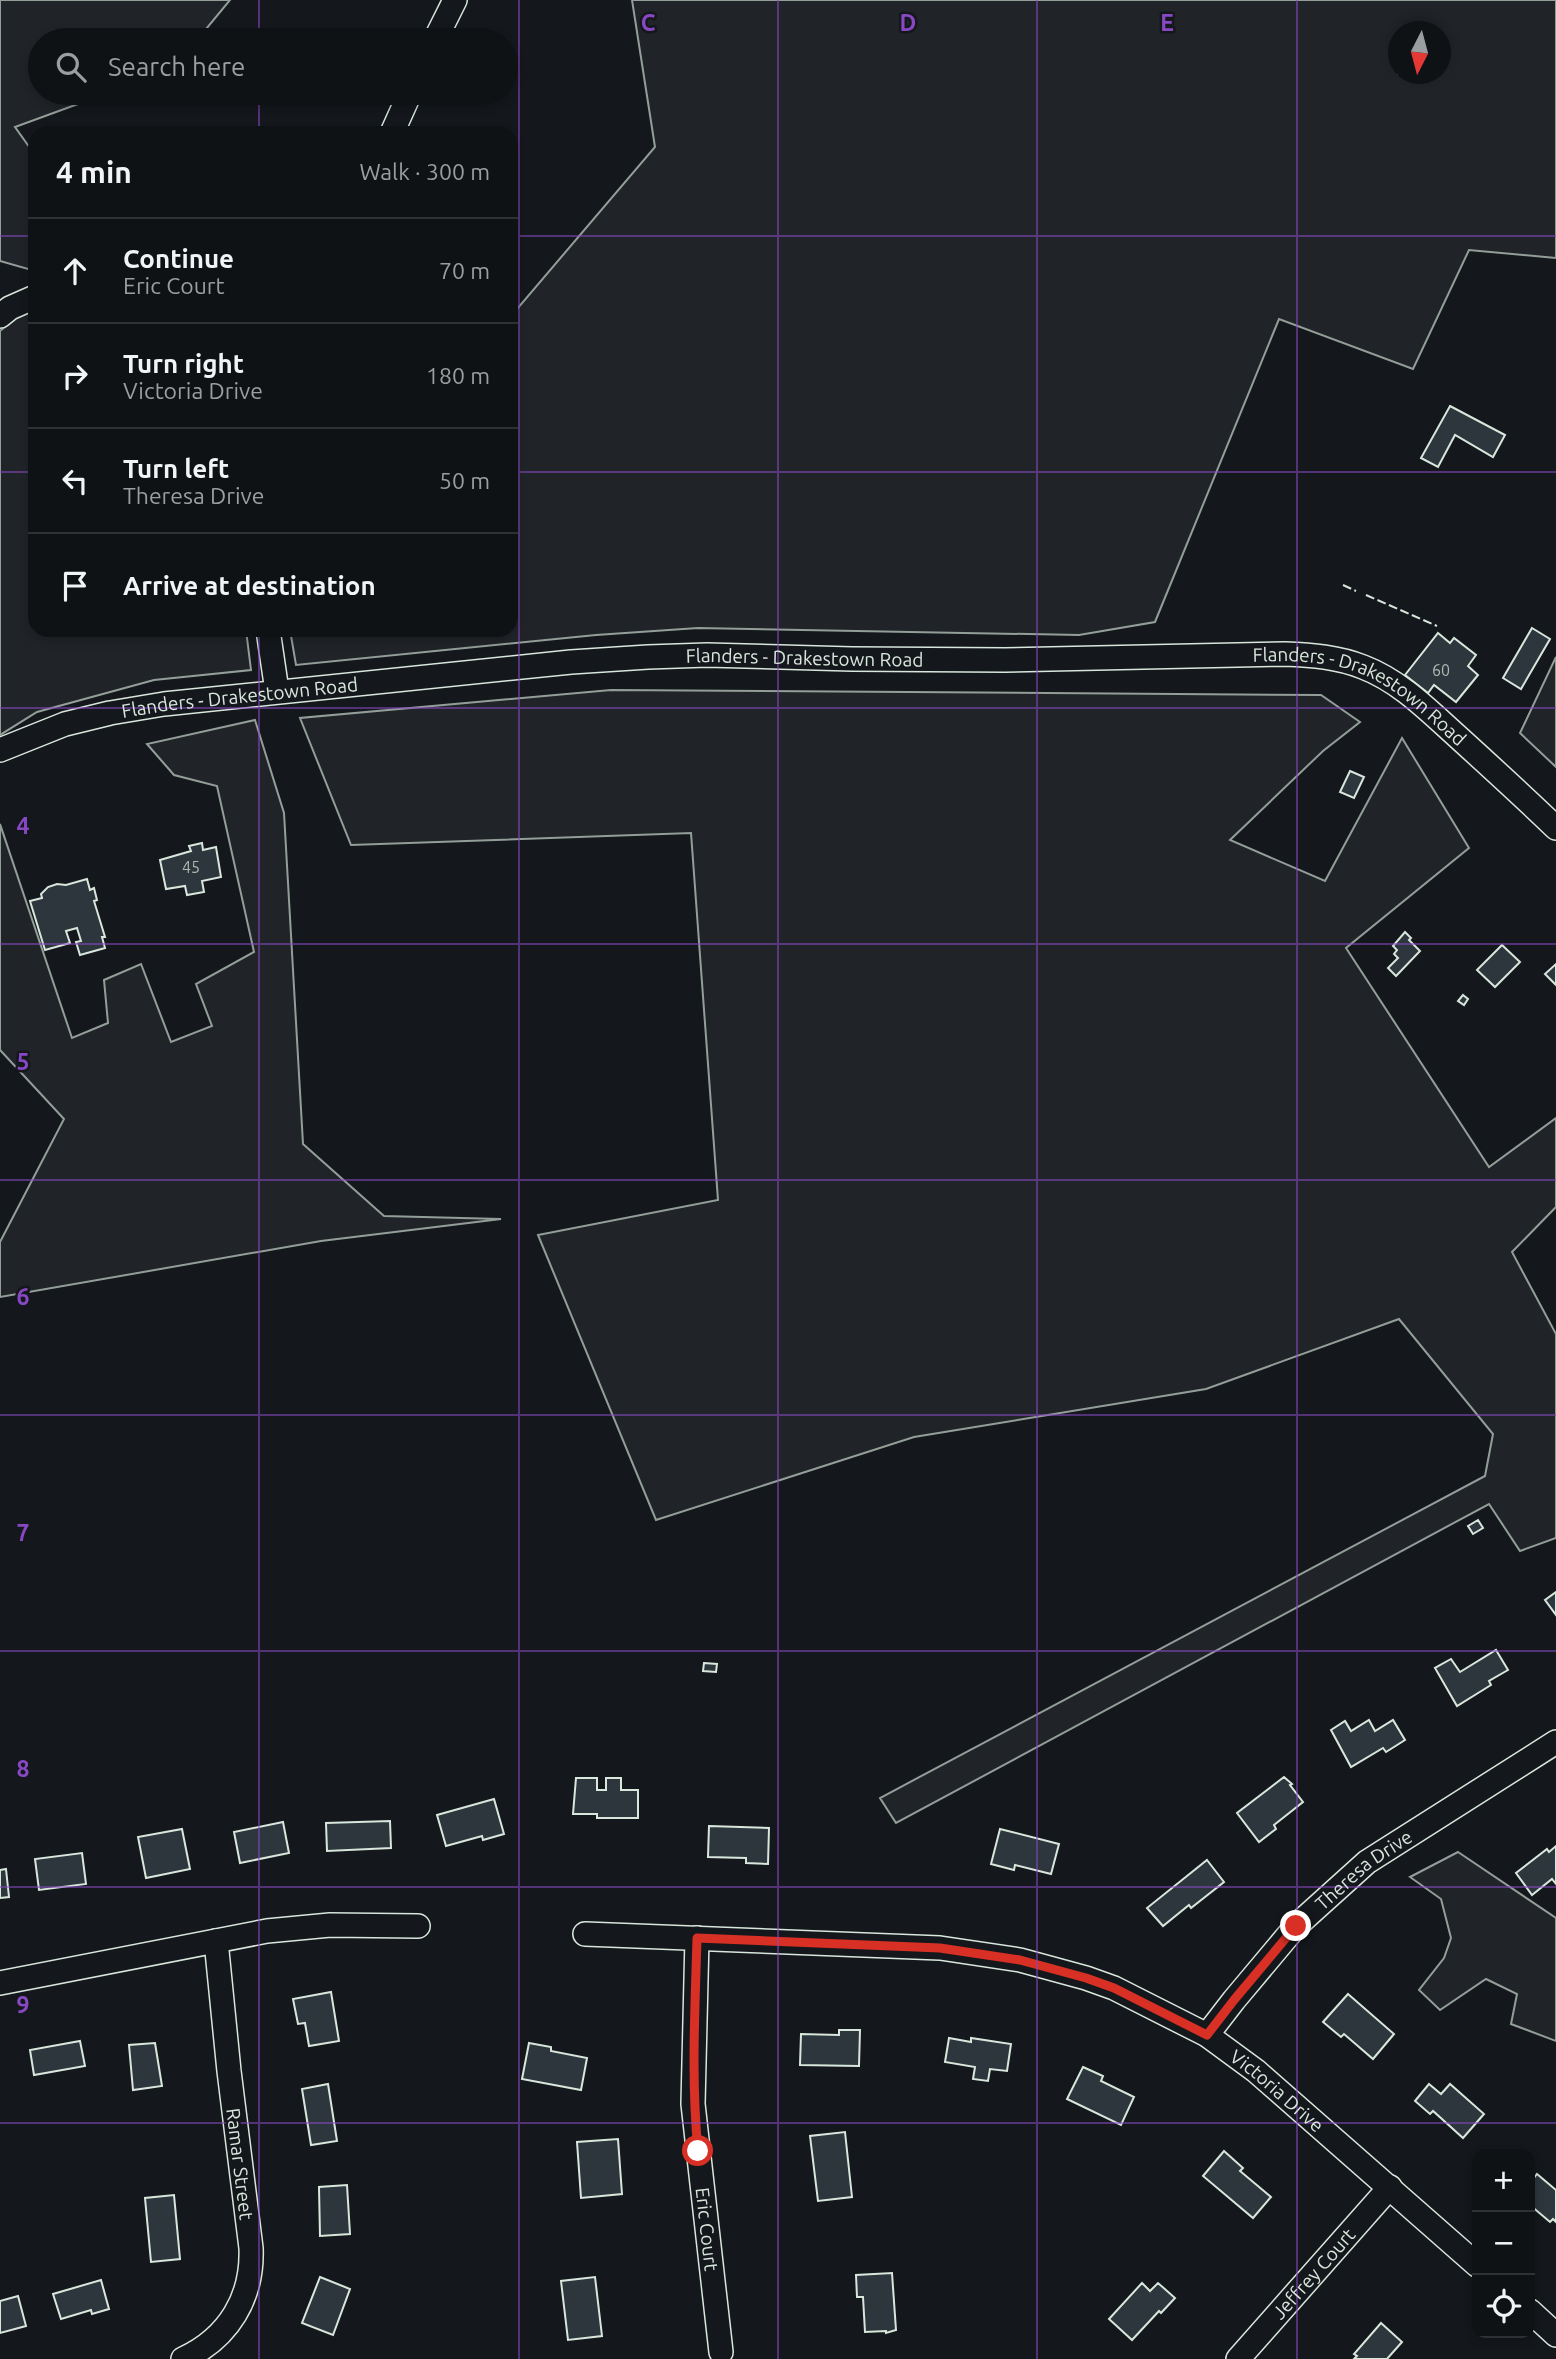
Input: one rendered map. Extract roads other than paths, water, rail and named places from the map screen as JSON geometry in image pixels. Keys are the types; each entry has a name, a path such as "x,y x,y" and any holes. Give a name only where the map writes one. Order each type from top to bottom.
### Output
{"street":[{"path":"441,28 455,0"},
{"path":"395,126 405,105"},
{"path":"0,316 10,308 28,301"},
{"path":"269,637 277,691"},
{"name":"Flanders - Drakestown Road","path":"0,750 65,724 163,704 571,662 648,657 1005,660 1312,655 1340,659 1387,678 1440,721 1556,828"},
{"name":"Theresa Drive","path":"1207,2035 1296,1926 1367,1862 1556,1742"},
{"path":"0,1983 267,1931 318,1925 418,1926"},
{"name":"Victoria Drive","path":"585,1934 940,1948 1020,1960 1114,1988 1207,2035 1256,2071 1472,2261"},
{"name":"Eric Court","path":"697,1938 693,2104 721,2351"},
{"name":"Ramar Street","path":"183,2359 215,2340 229,2325 247,2290 251,2263 216,1941"},
{"name":"Jeffrey Court","path":"1238,2359 1390,2187"},
{"path":"1535,2316 1556,2335"}]}
